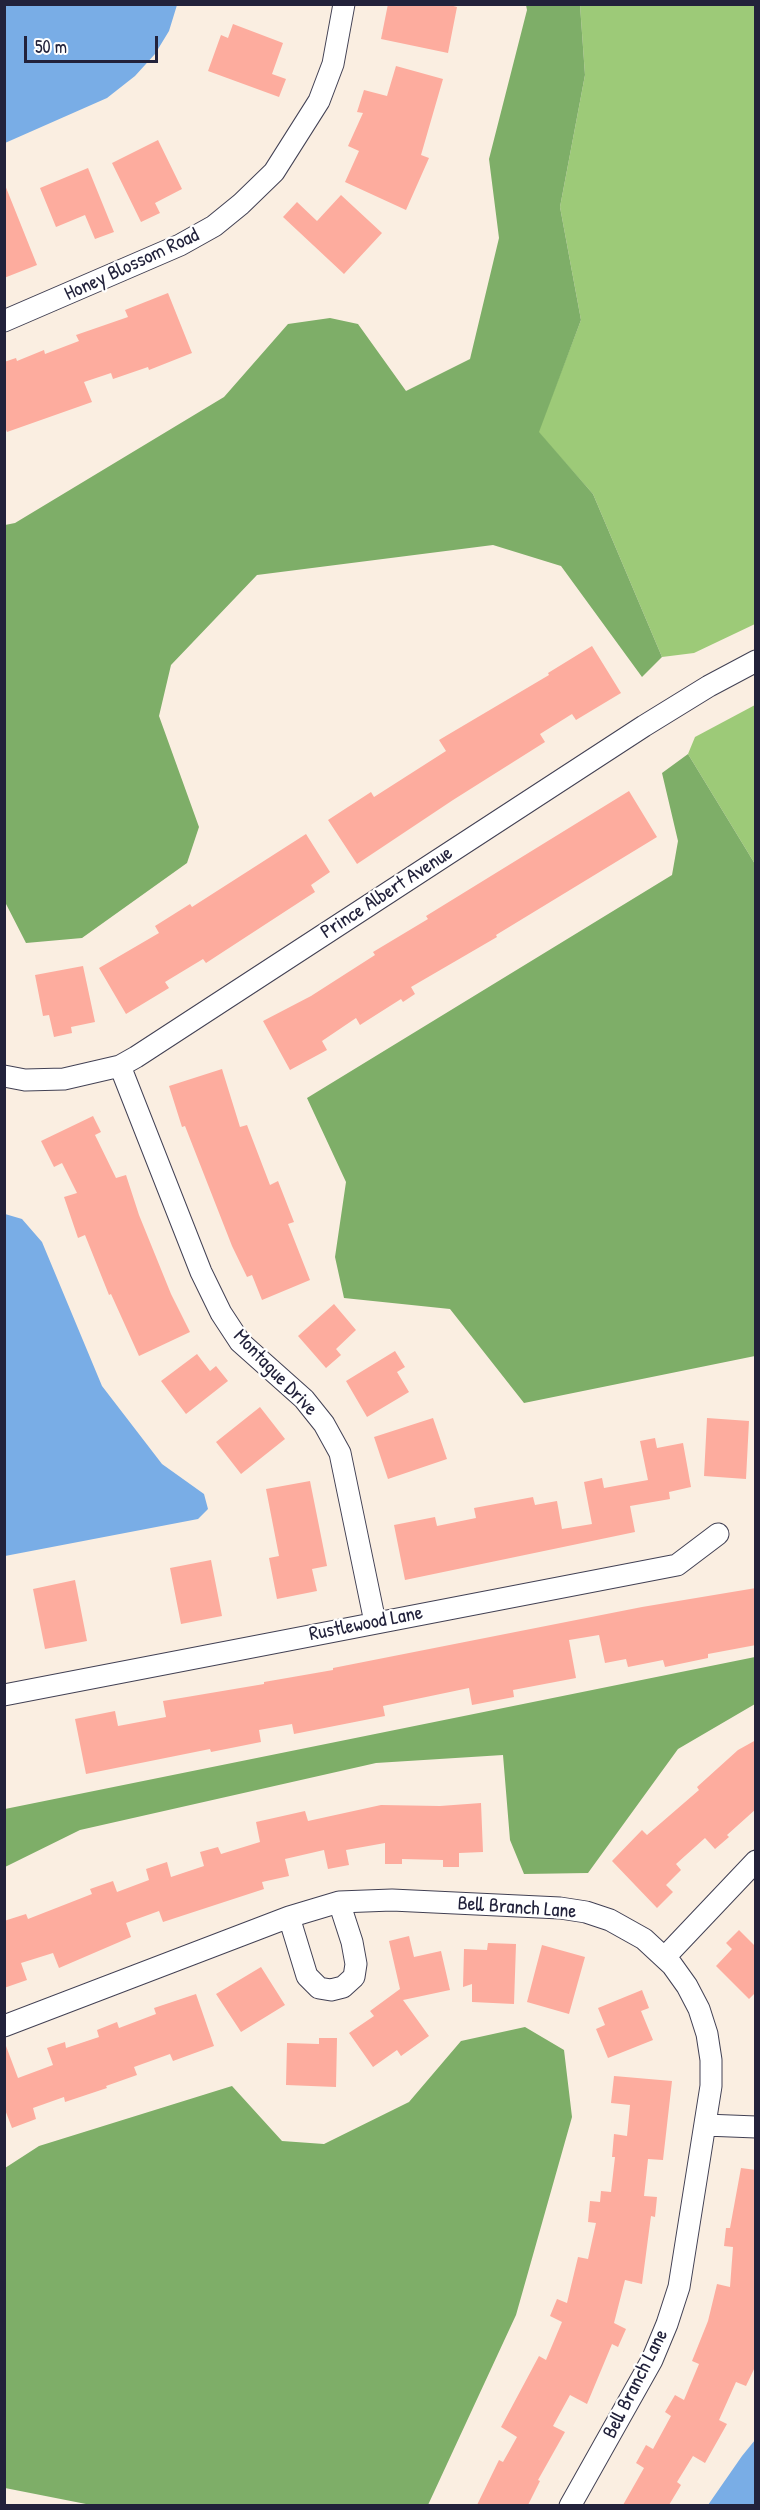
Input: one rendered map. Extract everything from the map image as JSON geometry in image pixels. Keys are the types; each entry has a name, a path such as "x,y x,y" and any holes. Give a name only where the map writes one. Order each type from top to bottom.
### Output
{"street":[{"name":"Honey Blossom Road","path":"4,321 180,245 214,226 241,204 274,172 319,101 333,64 344,4"},
{"name":"Prince Albert Avenue","path":"4,1076 25,1080 64,1079 120,1066 644,726 709,686 756,661"},
{"name":"Montague Drive","path":"120,1066 201,1272 221,1313 240,1342 304,1399 324,1424 340,1453 375,1622"},
{"name":"Rustlewood Lane","path":"4,1695 375,1622 677,1566 718,1534"},
{"path":"664,1957 756,1862"},
{"name":"Bell Branch Lane","path":"4,2026 289,1917 339,1902 392,1900 560,1908 586,1912 622,1925 644,1939 664,1957 687,1986 699,2009 707,2034 711,2060 711,2086 679,2287 667,2324 652,2360 570,2505"},
{"path":"289,1917 307,1976 319,1988 331,1990 343,1987 354,1977 356,1964 352,1942 339,1902"},
{"path":"705,2125 756,2127"}],"green space":[{"path":"526,5 580,5 585,75 560,207 581,320 539,432 593,494 662,657 642,677 561,566 493,545 257,575 171,665 159,716 199,827 187,863 82,938 26,943 5,902 5,525 15,523 224,397 288,324 330,318 358,324 406,391 470,359 499,238 489,159 527,10"},
{"path":"580,5 755,5 755,624 694,653 662,657 593,494 538,432 581,320 560,207 585,75"},
{"path":"755,705 755,864 688,754 695,737"},
{"path":"688,754 755,864 755,1356 524,1403 450,1309 344,1298 335,1257 346,1182 307,1098 672,875 678,841 662,773"},
{"path":"755,1657 755,1704 678,1749 588,1873 524,1874 510,1840 503,1755 376,1763 80,1830 5,1867 5,1809"},
{"path":"525,2027 564,2050 572,2117 516,2315 428,2505 91,2505 5,2488 5,2168 39,2146 232,2086 282,2141 324,2144 409,2102 461,2041"}],"water":[{"path":"5,4 177,5 169,31 155,54 135,76 107,98 5,143"},
{"path":"5,1214 22,1219 42,1242 102,1386 162,1464 204,1494 208,1509 198,1519 5,1556"},
{"path":"755,2440 755,2505 708,2505 742,2456"}],"building":[{"path":"388,4 446,4 457,7 448,53 381,39"},
{"path":"233,24 283,43 272,74 286,79 279,97 208,71 221,35 228,38"},
{"path":"396,66 443,79 421,155 429,158 406,210 345,182 359,151 348,146 363,113 357,112 364,90 387,96"},
{"path":"158,140 182,189 155,203 160,213 141,222 112,163"},
{"path":"88,168 114,232 95,239 85,215 56,227 40,188"},
{"path":"4,186 37,265 4,278"},
{"path":"341,195 382,233 344,274 283,217 297,202 317,221"},
{"path":"168,293 192,353 149,370 148,367 113,379 111,373 84,382 92,402 7,432 4,425 4,362 16,358 17,361 44,350 45,354 79,341 76,335 128,317 125,310"},
{"path":"592,646 621,693 576,720 572,714 540,734 545,742 357,864 328,820 371,792 374,797 446,751 439,740 549,675 548,673"},
{"path":"629,791 657,837 496,935 497,937 411,987 415,994 403,1002 401,999 360,1025 356,1018 322,1041 327,1050 290,1070 263,1021 311,996 375,955 373,952 428,919 426,916"},
{"path":"306,834 330,872 311,885 315,892 206,963 203,959 165,982 169,988 126,1014 99,968 159,933 155,926 190,904 192,907"},
{"path":"83,966 95,1022 71,1027 72,1033 54,1037 49,1015 43,1016 35,975"},
{"path":"222,1069 240,1127 247,1125 270,1185 278,1181 294,1222 288,1224 310,1280 262,1300 252,1275 247,1277 232,1246 185,1126 182,1127 169,1086"},
{"path":"93,1116 101,1132 95,1135 116,1178 126,1175 139,1215 171,1294 190,1332 139,1356 111,1294 109,1295 85,1235 78,1238 64,1197 77,1193 62,1163 54,1167 41,1141"},
{"path":"334,1304 356,1330 336,1349 341,1355 326,1368 298,1336"},
{"path":"395,1351 405,1367 397,1372 409,1392 367,1417 346,1381"},
{"path":"197,1354 210,1371 216,1366 228,1381 186,1414 161,1381"},
{"path":"260,1407 285,1439 241,1474 216,1442"},
{"path":"433,1418 447,1459 388,1479 374,1437"},
{"path":"707,1418 749,1421 746,1479 704,1476"},
{"path":"655,1438 657,1448 683,1443 691,1487 669,1492 670,1499 630,1506 635,1532 405,1580 394,1525 435,1517 437,1526 476,1518 474,1508 533,1497 535,1505 557,1501 562,1529 592,1524 584,1482 602,1478 604,1488 648,1480 640,1441"},
{"path":"310,1481 327,1566 312,1569 317,1591 277,1599 269,1558 279,1556 266,1489"},
{"path":"211,1560 222,1616 181,1624 170,1568"},
{"path":"75,1580 87,1641 45,1649 33,1589"},
{"path":"756,1588 756,1645 708,1654 708,1658 665,1667 663,1660 628,1667 626,1659 605,1663 599,1635 569,1640 576,1678 513,1690 514,1697 472,1705 469,1688 383,1706 385,1716 294,1734 292,1724 259,1730 261,1742 211,1752 210,1749 86,1774 75,1719 115,1711 118,1726 166,1717 163,1701 264,1684 264,1682 642,1607"},
{"path":"756,1740 756,1809 715,1849 705,1838 676,1864 681,1870 666,1885 673,1892 657,1908 612,1861 642,1830 647,1835 699,1790 697,1787 738,1750"},
{"path":"481,1803 483,1852 459,1853 459,1867 443,1867 443,1860 402,1859 402,1864 385,1864 385,1843 346,1850 349,1865 328,1869 324,1850 285,1859 289,1876 262,1882 264,1889 163,1922 159,1911 126,1923 131,1937 59,1968 53,1953 21,1963 27,1980 4,1988 4,1921 26,1914 28,1919 92,1894 90,1889 113,1881 117,1892 149,1880 146,1869 167,1862 171,1877 204,1866 200,1852 218,1847 221,1854 260,1842 256,1822 305,1811 308,1821 381,1805 440,1806"},
{"path":"739,1930 756,1947 756,1992 749,1999 716,1966 732,1949 726,1943"},
{"path":"409,1936 414,1957 441,1951 450,1990 403,2000 429,2036 401,2056 397,2050 373,2067 349,2033 374,2016 370,2011 400,1989 389,1941"},
{"path":"488,1943 516,1944 514,2004 472,2002 472,1984 463,1987 464,1949 487,1950"},
{"path":"542,1945 585,1957 569,2014 527,2002"},
{"path":"261,1967 285,2005 241,2032 216,1994"},
{"path":"642,1990 649,2008 641,2011 653,2040 608,2058 596,2029 605,2025 598,2008"},
{"path":"196,1994 214,2046 173,2061 170,2054 134,2067 137,2075 106,2086 107,2088 65,2102 64,2097 33,2108 36,2119 12,2128 4,2107 4,2046 6,2046 18,2078 53,2065 47,2048 65,2042 66,2048 99,2037 97,2030 117,2022 119,2028 156,2014 154,2008"},
{"path":"319,2038 337,2038 336,2087 286,2085 287,2043 319,2044"},
{"path":"614,2076 672,2081 663,2160 648,2159 644,2196 657,2197 655,2217 651,2216 642,2284 625,2280 614,2323 626,2329 618,2347 612,2344 587,2404 570,2395 553,2426 565,2432 538,2480 540,2481 528,2505 477,2505 499,2460 503,2462 517,2437 501,2427 539,2356 546,2360 562,2322 550,2316 557,2299 567,2303 578,2257 588,2259 596,2223 588,2222 590,2201 600,2202 601,2191 611,2192 615,2157 612,2157 614,2134 627,2136 630,2105 611,2103"},
{"path":"741,2168 756,2170 756,2365 746,2386 736,2382 719,2420 727,2424 705,2463 693,2456 677,2482 681,2485 669,2505 623,2505 644,2468 636,2463 646,2445 653,2449 671,2416 665,2412 675,2395 684,2400 699,2364 692,2361 708,2321 717,2284 730,2287 733,2247 724,2246 726,2228 730,2228"}]}
